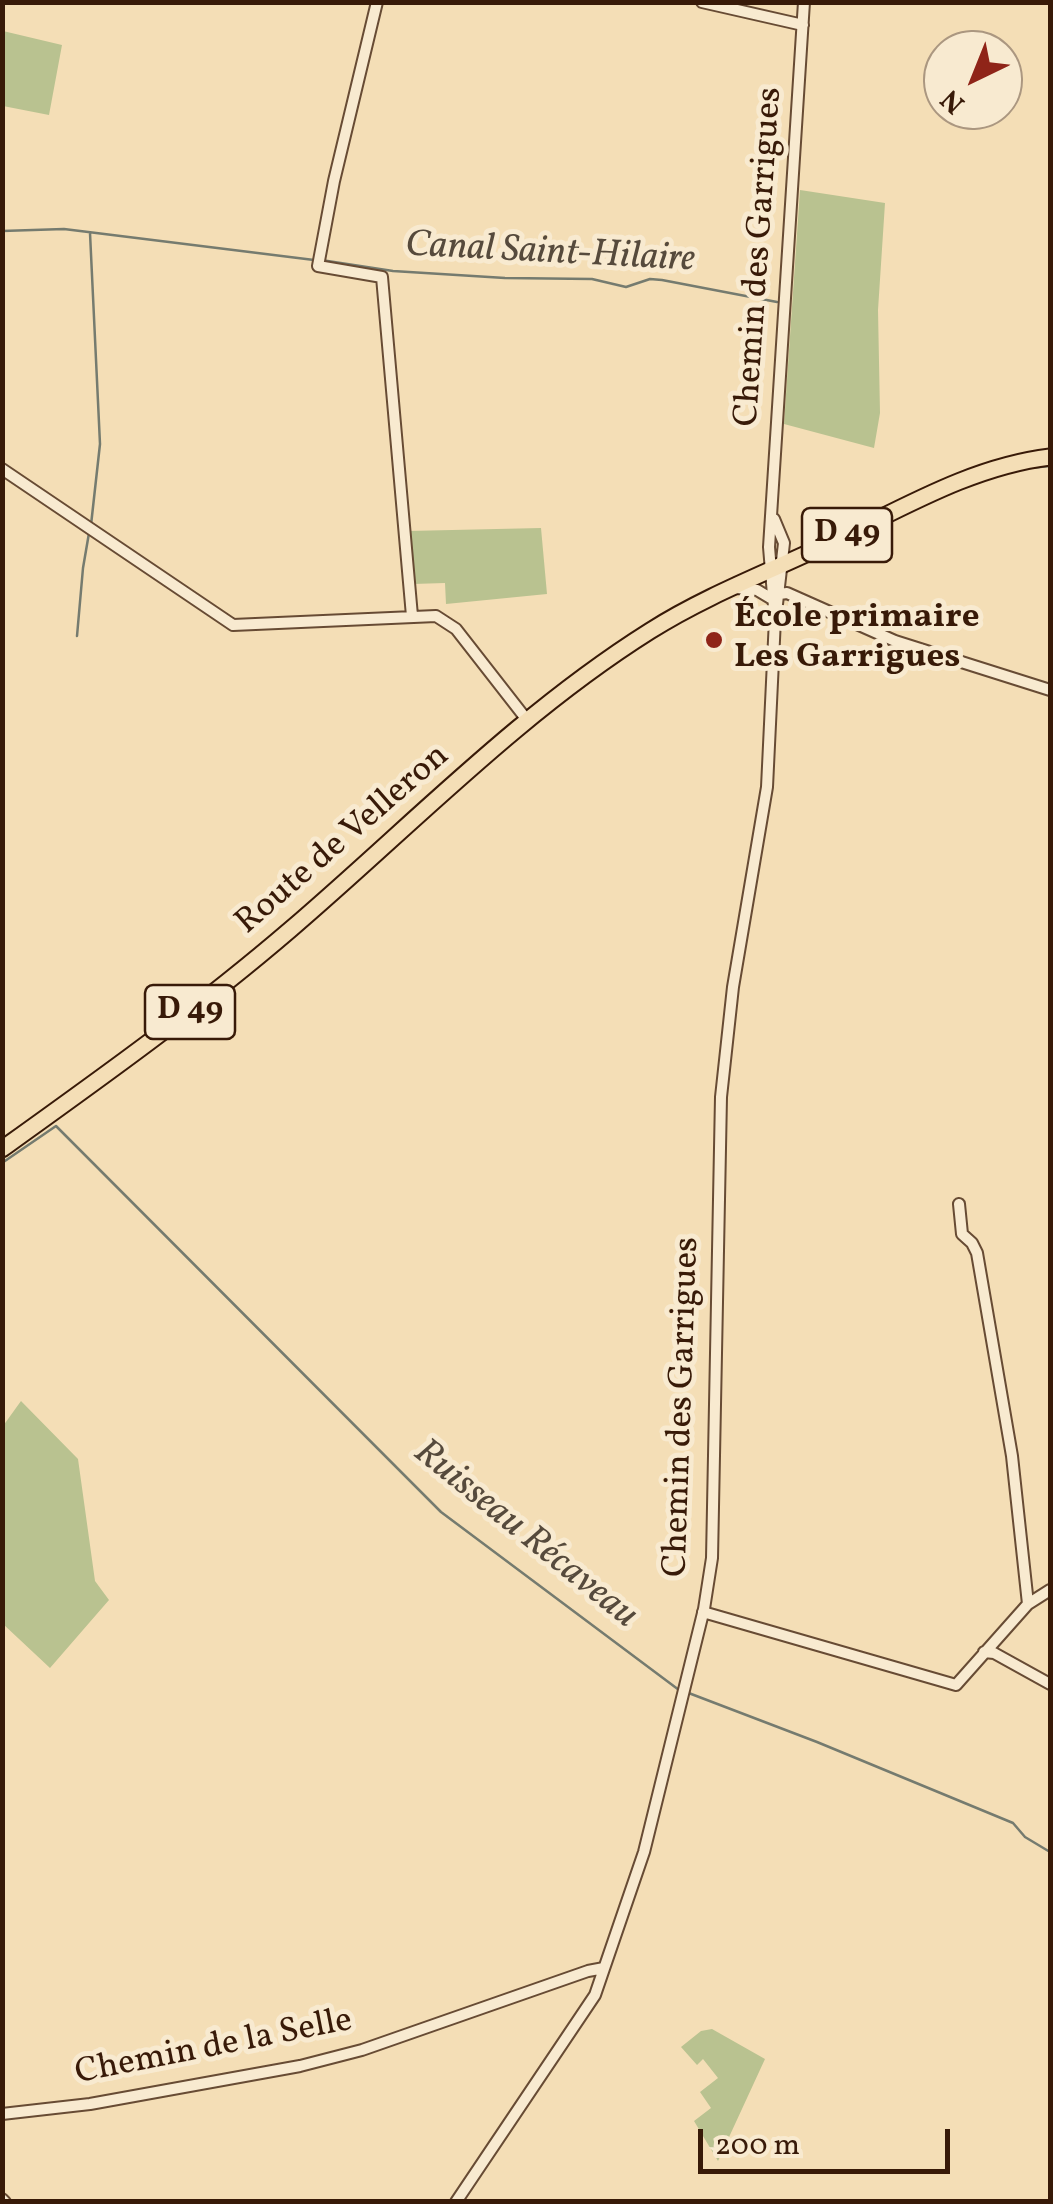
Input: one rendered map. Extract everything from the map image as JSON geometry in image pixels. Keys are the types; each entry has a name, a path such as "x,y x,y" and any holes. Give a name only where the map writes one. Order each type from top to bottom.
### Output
{"main road":[{"name":"D 49","path":"730,588 962,480 1050,458"},
{"name":"Route de Velleron","path":"2,1149 155,1039 246,967 527,720 640,638 730,588"}],"street":[{"path":"377,2 318,266 382,278 412,616"},
{"path":"702,2 803,25"},
{"name":"Chemin des Garrigues","path":"777,567 768,547 804,2"},
{"path":"2,469 233,625 436,616 456,630 527,720"},
{"name":"Chemin des Garrigues","path":"456,2202 595,1995 644,1852 703,1612 712,1558 721,1097 733,987 767,787 775,595 784,543 772,514"},
{"path":"784,543 808,554"},
{"path":"730,588 775,595 894,642 1050,690"},
{"path":"959,1204 962,1234 976,1253 1012,1456 1028,1604"},
{"path":"703,1612 956,1686 1028,1604 1050,1590"},
{"path":"984,1652 994,1653 1050,1684"},
{"name":"Chemin de la Selle","path":"2,2114 90,2104 300,2066 362,2050 588,1970 604,1968"}],"green space":[{"path":"3,31 62,45 49,115 3,106"},
{"path":"800,190 885,203 878,310 880,413 874,448 784,424"},
{"path":"541,528 547,594 446,604 445,583 413,584 408,531"},
{"path":"21,1401 78,1459 95,1581 109,1600 50,1668 3,1624 3,1426"},
{"path":"712,2029 765,2059 718,2161 694,2121 711,2108 700,2092 718,2078 703,2059 697,2065 681,2047 701,2031"}],"waterway":[{"name":"Canal Saint-Hilaire","path":"2,231 64,229 314,260"},
{"path":"90,233 100,444 91,525"},
{"name":"Canal Saint-Hilaire","path":"321,260 393,271 592,279 626,287 650,279 662,280 777,302"},
{"path":"1030,468 1050,466"},
{"path":"77,636 89,533"},
{"name":"Ruisseau Récaveau","path":"2,1163 56,1126 441,1512 679,1690"},
{"name":"Ruisseau Récaveau","path":"686,1692 1013,1823 1025,1837 1050,1852"}],"place":[{"name":"École primaire Les Garrigues","path":"714,640"}]}
